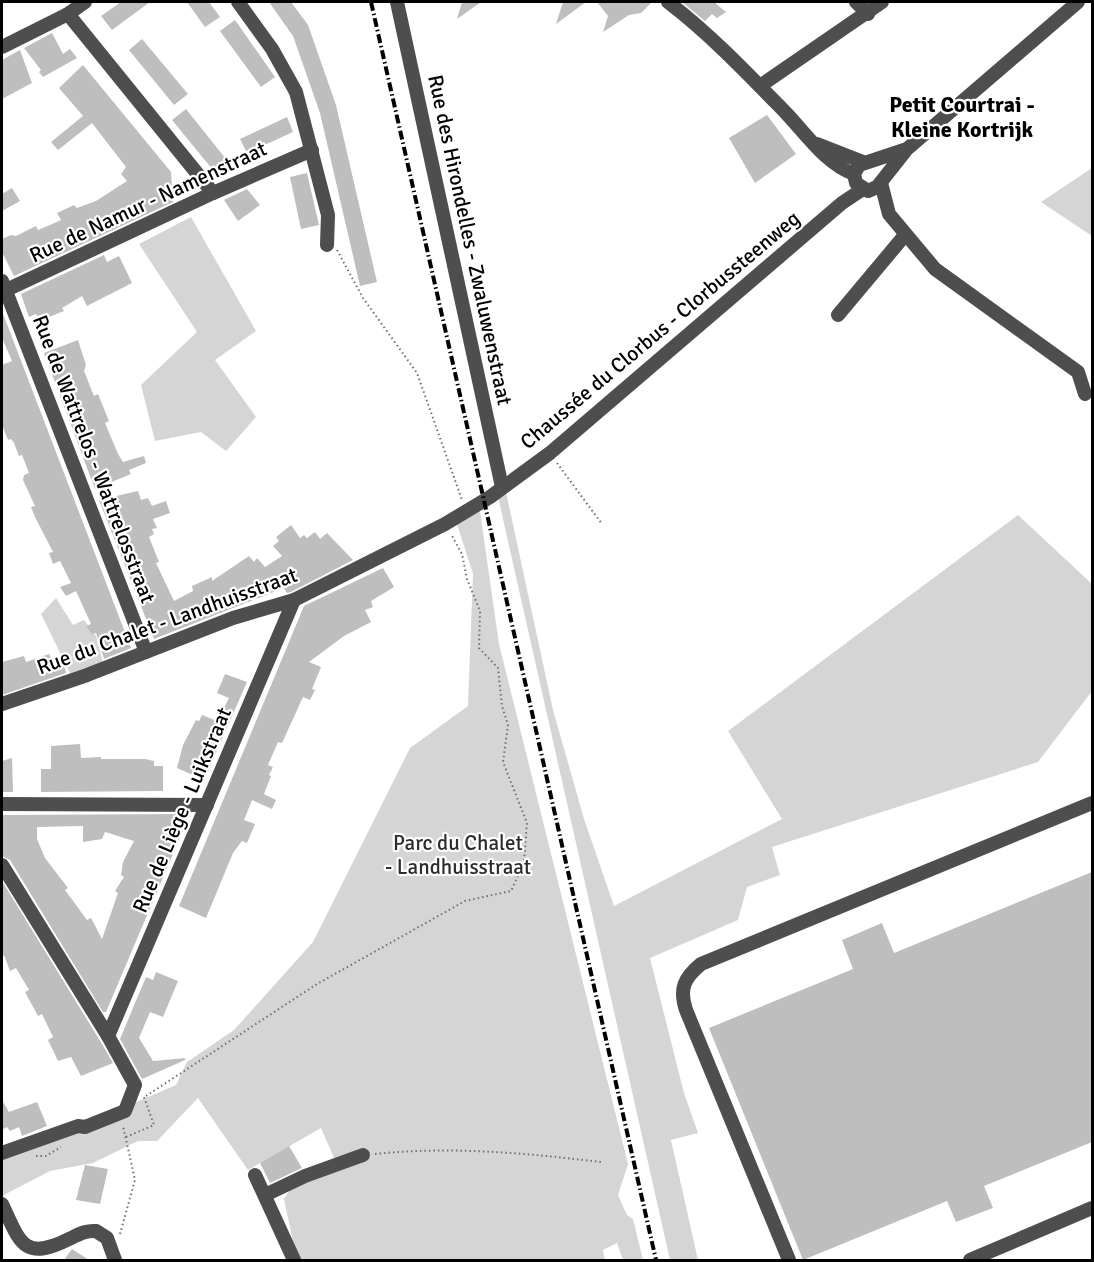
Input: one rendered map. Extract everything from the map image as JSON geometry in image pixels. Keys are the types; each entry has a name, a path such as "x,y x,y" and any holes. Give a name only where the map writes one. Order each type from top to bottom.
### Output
{"street":[{"path":"2,47 68,14 85,2"},
{"path":"238,2 272,49 296,92 328,215 327,245"},
{"name":"Rue des Hirondelles - Zwaluwenstraat","path":"397,2 502,487"},
{"path":"668,2 760,86 831,163 884,204 904,235 935,269 1078,372 1085,394"},
{"path":"856,2 868,14"},
{"path":"760,86 868,14 882,2"},
{"name":"Chaussée du Clorbus - Clorbussteenweg","path":"860,184 882,181 907,149 1078,2"},
{"path":"68,14 213,193"},
{"path":"815,143 881,169 884,204"},
{"name":"Chaussée du Clorbus - Clorbussteenweg","path":"502,487 550,453 842,203 860,184 867,162 907,149"},
{"name":"Rue de Namur - Namenstraat","path":"3,288 312,150"},
{"path":"838,315 904,235"},
{"name":"Rue de Wattrelos - Wattrelosstraat","path":"3,288 146,652"},
{"name":"Rue du Chalet - Landhuisstraat","path":"2,704 233,618 294,600 446,524 502,487"},
{"name":"Rue de Liège - Luikstraat","path":"108,1036 294,600"},
{"path":"789,1260 686,1010 682,997 684,981 701,964 1092,803"},
{"path":"2,804 207,805"},
{"path":"2,865 108,1036 135,1085 126,1111 85,1128 78,1126 2,1153"},
{"path":"266,1195 305,1176 363,1155"},
{"path":"255,1175 294,1260"},
{"path":"2,1204 20,1242 30,1248 50,1249 89,1230 105,1235 113,1254"},
{"path":"970,1260 1092,1208"}],"path":[{"path":"327,245 337,249 363,298 417,373 465,512"},
{"path":"550,453 602,524"},
{"path":"144,1098 317,984 465,901 511,891 524,863 527,823 503,762 508,726 502,706 498,668 479,648 480,611 467,579 462,554 446,524"},
{"path":"126,1137 154,1125 144,1098 135,1085"},
{"path":"113,1254 135,1180 120,1113"},
{"path":"363,1155 424,1149 501,1150 601,1162"}],"green space":[{"path":"1092,168 1092,236 1041,202"},
{"path":"191,217 256,331 215,360 256,417 226,451 201,432 155,441 141,385 197,332 139,244"},
{"path":"506,492 553,710 584,819 614,906 782,819 728,731 1018,515 1092,584 1092,691 1038,762 772,847 780,875 747,887 738,920 650,958 684,1093 698,1133 671,1140 698,1260 670,1260 498,497"},
{"name":"Parc du Chalet - Landhuisstraat","path":"480,511 499,644 628,1164 618,1195 627,1215 633,1219 643,1260 623,1260 617,1243 603,1250 605,1260 297,1260 284,1199 291,1188 335,1160 321,1128 248,1170 198,1098 157,1141 138,1141 93,1163 50,1171 2,1196 2,1160 176,1085 187,1062 234,1030 313,942 410,748 468,706 473,574 456,521"},
{"path":"56,598 73,625 84,620 96,636 103,662 71,675 41,614"}],"building":[{"path":"121,2 150,2 112,30 101,16"},
{"path":"187,2 209,2 220,17 205,27"},
{"path":"269,2 291,2 308,25 336,105 377,282 360,286 320,113 293,36"},
{"path":"462,2 481,2 457,19"},
{"path":"563,2 586,2 556,24"},
{"path":"597,2 652,2 641,13 629,15 603,32 608,16"},
{"path":"682,2 714,2 726,12 717,18 712,14 705,21"},
{"path":"235,20 275,77 261,87 220,31"},
{"path":"52,33 63,54 70,49 77,58 43,77 39,72 41,70 24,48"},
{"path":"142,39 188,94 174,105 129,50"},
{"path":"20,50 32,83 2,99 2,60"},
{"path":"83,65 171,172 173,202 14,276 2,252 2,239 11,235 16,236 36,226 38,230 61,220 57,213 74,205 77,208 96,201 127,181 121,174 126,167 92,123 58,150 51,142 83,116 59,88"},
{"path":"186,109 230,164 217,175 172,120"},
{"path":"767,115 796,154 755,183 729,138"},
{"path":"287,117 293,132 247,153 240,139"},
{"path":"307,173 319,225 301,229 290,177"},
{"path":"12,188 20,201 2,211 2,194"},
{"path":"247,189 260,205 238,221 224,200"},
{"path":"104,255 107,262 119,256 132,283 87,306 82,296 62,308 64,311 49,317 39,318 36,314 29,317 21,294"},
{"path":"2,311 131,648 104,659 96,633 92,634 86,626 91,624 76,591 66,596 60,587 71,583 60,561 53,564 49,553 53,552 35,517 31,507 35,506 23,480 24,475 29,473 22,455 19,456 11,439 8,440 2,425 2,365 12,361 2,338"},
{"path":"78,340 86,365 84,371 94,396 98,394 109,421 105,423 118,454 123,462 144,456 146,463 129,470 131,474 95,489 44,353"},
{"path":"138,491 141,500 148,498 152,506 166,501 170,513 153,519 157,528 152,529 154,534 149,537 159,562 156,563 174,601 193,591 192,586 212,577 212,581 249,556 254,562 257,558 265,567 282,556 273,546 279,541 276,537 291,525 300,538 304,535 307,538 315,532 320,539 327,533 353,560 291,592 287,593 284,588 154,639 99,500"},
{"path":"383,568 394,587 371,601 373,607 365,610 371,622 344,636 309,662 321,667 312,689 315,690 310,700 303,697 282,743 278,742 268,765 273,767 264,794 276,800 272,809 252,800 244,820 255,824 247,843 242,841 233,853 206,918 179,906 304,606"},
{"path":"49,654 53,664 63,661 66,673 2,695 2,662 24,656 26,662"},
{"path":"225,674 247,682 204,780 177,768 183,745 196,720 199,721 202,715 217,721 229,698 217,693"},
{"path":"80,744 81,758 145,759 154,761 154,766 163,766 163,791 41,792 41,769 51,769 51,746"},
{"path":"12,758 13,792 2,792 2,761"},
{"path":"182,814 187,821 106,1012 103,1012 10,860 2,856 2,815","holes":["83,826 83,842 102,839 105,832 134,841 123,862 121,875 124,877 115,891 118,893 102,939 91,918 87,920 65,890 68,888 45,858 37,839 37,827"]},
{"path":"1092,872 1092,1142 984,1186 993,1208 956,1222 947,1201 803,1260 709,1028 853,969 842,940 882,923 894,953"},
{"path":"2,881 113,1063 81,1076 71,1057 58,1061 48,1040 53,1037 42,1014 38,1016 25,992 29,990 16,968 10,971 4,955 2,957"},
{"path":"156,972 178,981 163,1017 150,1012 139,1038 153,1061 185,1058 185,1060 142,1079 120,1039 146,977 153,980"},
{"path":"2,1100 9,1112 37,1102 47,1126 22,1136 19,1127 10,1131 7,1127 2,1130"},
{"path":"289,1146 302,1168 270,1183 260,1163"},
{"path":"85,1165 108,1169 100,1204 76,1200"},
{"path":"72,1249 89,1260 64,1260"}],"railway":[{"path":"371,2 656,1260"}],"district":[{"name":"Petit Courtrai - Kleine Kortrijk","path":"962,116"}]}
